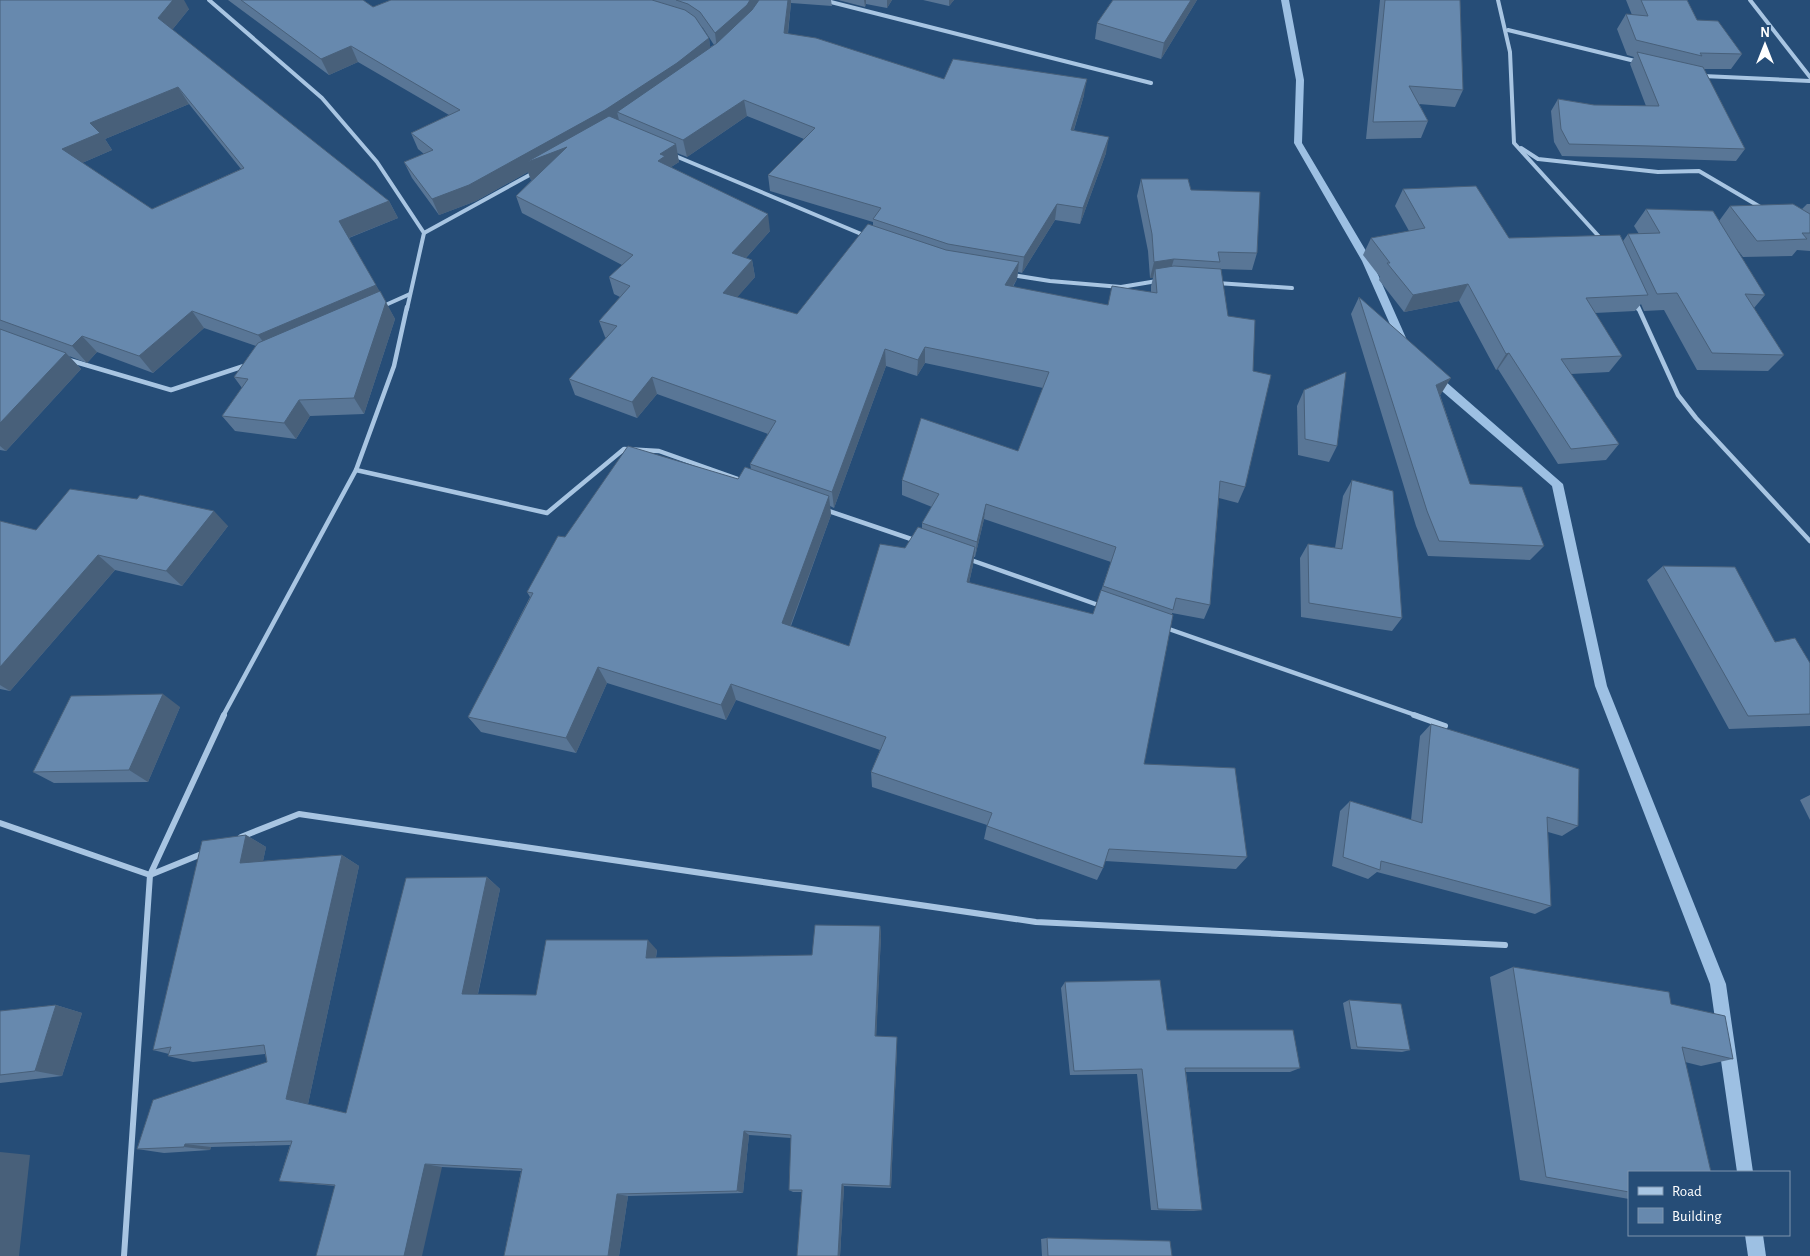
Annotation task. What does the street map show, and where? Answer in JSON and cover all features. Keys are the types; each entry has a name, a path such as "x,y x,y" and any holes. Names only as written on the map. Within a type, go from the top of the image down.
{"street":[{"path":"211,1 218,0"},
{"path":"823,0 1151,83"},
{"path":"1498,0 1511,45 1511,133 1514,144 1606,244"},
{"path":"1750,0 1810,79"},
{"path":"124,1256 150,876 220,722 356,470 394,366 424,233 377,162 322,98 211,1"},
{"path":"1508,30 1646,64"},
{"path":"1702,76 1810,79"},
{"path":"1514,144 1538,159 1658,172 1699,172 1767,211"},
{"path":"667,152 874,239"},
{"path":"424,233 539,169"},
{"path":"1003,273 1050,281 1121,287 1160,280"},
{"path":"1207,282 1292,288"},
{"path":"375,310 410,294"},
{"path":"1632,297 1678,395 1696,418 1810,541"},
{"path":"65,359 93,369 172,390 250,364"},
{"path":"356,470 548,513 624,449 659,451 743,481"},
{"path":"818,507 921,543"},
{"path":"958,556 1108,608"},
{"path":"1155,624 1445,726"},
{"path":"237,839 299,814 1036,922 1504,945"},
{"path":"0,823 150,876 211,850"}],"building":[{"path":"0,0 173,0 158,18 389,201 339,221 376,285 258,335 192,311 139,356 82,336 72,346 0,320","holes":["178,87 244,168 152,209 62,149 100,133 90,123"]},
{"path":"241,0 363,0 373,7 391,0 652,0 685,10 695,17 709,38 677,63 605,110 469,185 432,199 404,162 433,150 411,133 460,110 351,46 321,59"},
{"path":"676,0 750,0 747,5 715,33 700,12 688,4"},
{"path":"759,0 788,0 784,33 816,38 944,79 953,59 1087,79 1071,130 1109,137 1083,208 1057,204 1024,257 948,244 873,219 881,208 768,175 815,128 744,100 683,140 617,112 717,43 752,10"},
{"path":"1113,0 1191,0 1164,43 1097,23"},
{"path":"1385,0 1460,0 1463,90 1409,86 1428,121 1373,122"},
{"path":"1641,0 1687,0 1697,20 1718,21 1742,54 1700,53 1702,56 1636,40 1626,14 1648,16"},
{"path":"1637,52 1703,67 1745,149 1569,144 1561,129 1558,99 1594,105 1659,106"},
{"path":"609,116 676,144 660,154 665,156 658,161 768,214 732,253 752,260 723,293 797,314 868,224 946,250 1019,262 1005,285 1108,305 1112,286 1157,293 1155,269 1174,266 1221,269 1228,316 1255,320 1253,371 1271,375 1245,487 1220,481 1210,605 1176,598 1173,610 1103,586 1116,547 986,504 977,542 922,523 939,494 902,480 921,418 1018,451 1049,372 925,347 918,360 885,349 832,492 750,464 776,421 652,377 632,402 569,379 617,326 599,321 630,286 609,277 633,255 516,196 567,147 525,163"},
{"path":"1141,179 1188,179 1191,190 1260,192 1257,253 1218,252 1220,262 1174,259 1154,262 1152,234"},
{"path":"1476,186 1509,238 1620,235 1648,295 1586,298 1622,356 1561,359 1619,444 1571,449 1509,353 1506,354 1468,284 1413,295 1387,263 1390,263 1371,238 1425,228 1403,189"},
{"path":"1793,204 1810,214 1810,233 1802,233 1807,239 1757,241 1730,206"},
{"path":"1646,209 1713,211 1765,295 1745,294 1784,355 1712,353 1677,293 1657,294 1628,234 1660,233"},
{"path":"380,291 386,302 354,398 299,400 284,423 222,416 248,379 234,377 258,343"},
{"path":"1359,297 1451,378 1436,385 1470,484 1522,487 1544,546 1439,541 1427,511"},
{"path":"0,329 66,353 0,423"},
{"path":"1346,372 1337,446 1305,439 1304,390"},
{"path":"628,446 738,479 745,467 829,496 782,623 849,646 880,544 905,548 918,527 975,547 967,582 1093,614 1101,590 1173,615 1144,764 1235,768 1247,857 1109,849 1103,868 987,826 992,813 871,772 886,737 731,684 721,705 598,667 566,738 468,717 533,593 527,592 558,536 565,537"},
{"path":"1352,480 1393,491 1402,618 1309,603 1308,544 1342,549"},
{"path":"70,489 137,499 140,495 214,511 166,571 98,555 0,667 0,521 36,530"},
{"path":"1663,566 1735,567 1775,642 1795,638 1810,663 1810,714 1748,716"},
{"path":"163,694 129,770 33,772 71,696"},
{"path":"1431,724 1579,769 1578,826 1547,817 1551,906 1381,861 1380,870 1343,857 1350,801 1422,823"},
{"path":"246,835 240,863 342,855 286,1099 346,1113 406,878 487,877 462,994 536,995 546,940 648,940 646,958 812,955 815,925 880,926 875,1036 897,1037 890,1186 842,1184 838,1256 797,1256 802,1190 789,1190 791,1135 744,1131 737,1191 617,1194 608,1256 504,1256 522,1169 425,1164 404,1256 316,1256 335,1185 279,1181 292,1141 185,1144 184,1147 137,1149 153,1100 267,1062 264,1045 168,1056 171,1047 153,1050 202,841"},
{"path":"1513,967 1669,992 1671,1004 1725,1016 1733,1059 1682,1047 1711,1171 1628,1171 1628,1192 1546,1177"},
{"path":"1160,980 1167,1030 1293,1030 1300,1068 1185,1068 1202,1210 1158,1209 1142,1069 1074,1071 1065,982"},
{"path":"1349,1000 1401,1004 1410,1050 1357,1047"},
{"path":"56,1005 35,1071 0,1075 0,1011"},
{"path":"1047,1238 1170,1241 1172,1256 1048,1256"}],"waterway":[{"path":"1285,0 1300,80 1298,143 1367,261 1405,347"},
{"path":"1433,377 1557,484 1601,686 1718,984 1745,1171"},
{"path":"1754,1236 1757,1256"}]}
